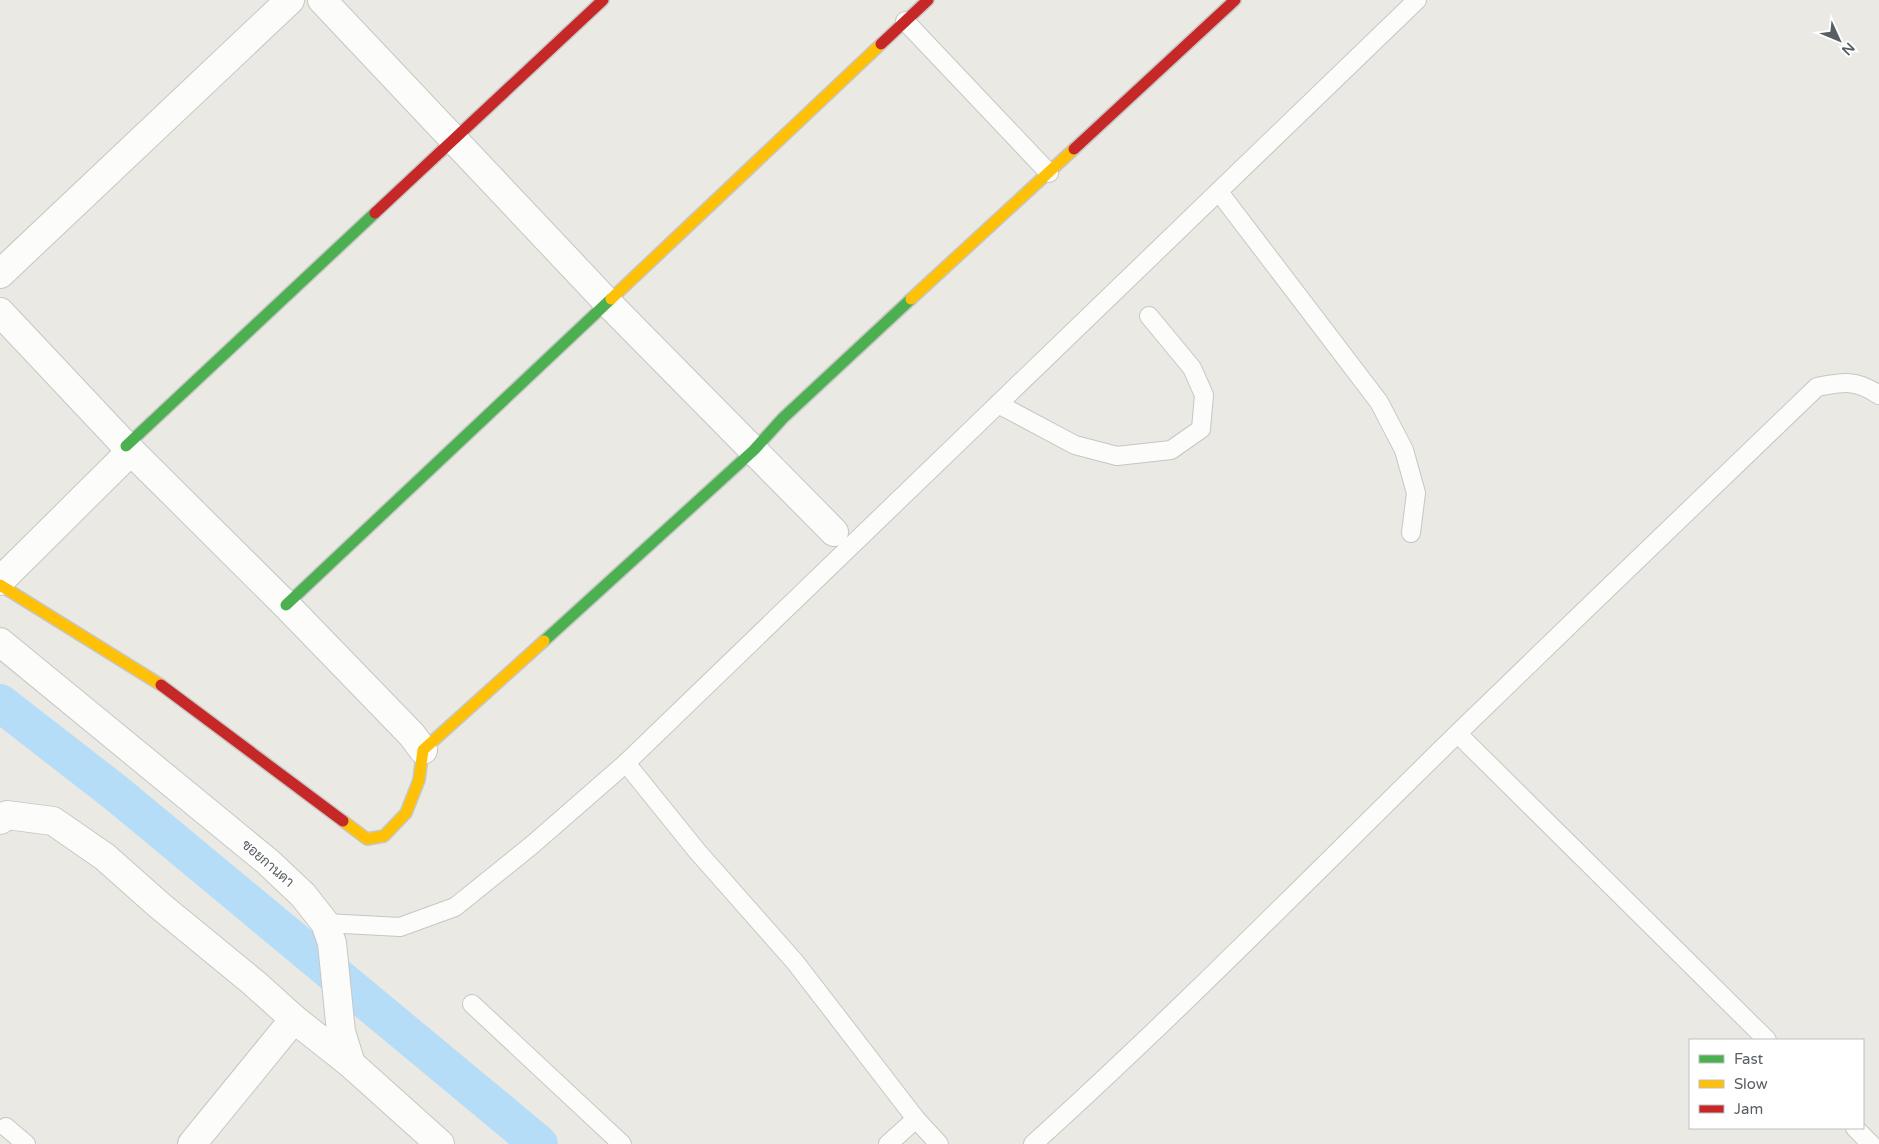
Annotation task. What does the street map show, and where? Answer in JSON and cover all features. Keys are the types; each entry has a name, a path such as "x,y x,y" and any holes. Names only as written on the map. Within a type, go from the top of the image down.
{"street":[{"path":"0,274 290,0"},
{"path":"322,0 607,302 834,532"},
{"path":"603,0 128,449 0,583 155,681 367,839 384,836 406,813 419,780 423,750 754,450 783,418 1235,0"},
{"path":"286,605 928,0"},
{"path":"0,312 128,449 286,605 412,735 423,750"},
{"name":"ซอยกานดา","path":"0,642 268,862 303,895 329,933"},
{"path":"0,820 6,815 53,821 105,857 294,1019 351,1064 440,1144"},
{"path":"329,933 341,1032 351,1064"},
{"path":"192,1144 294,1019"}],"lane":[{"path":"329,933 400,927 455,907 532,845 626,763 1417,0"},
{"path":"905,21 1049,173"},
{"path":"1219,192 1379,402 1404,450 1416,493 1411,533"},
{"path":"998,404 1075,445 1117,456 1171,450 1201,428 1204,395 1192,368 1149,316"},
{"path":"1032,1144 1104,1079 1817,387 1847,382 1877,390"},
{"path":"1458,734 1765,1039"},
{"path":"626,763 697,851 795,962 916,1119 939,1144"},
{"path":"472,1004 622,1144"},
{"path":"888,1144 916,1119"},
{"path":"6,1127 26,1144"},
{"path":"1856,1129 1871,1144"}],"waterway":[{"path":"0,703 116,793 539,1144"}],"traffic: fast":[{"path":"126,446 375,213"},
{"path":"286,605 611,299"},
{"path":"544,641 754,450 783,418 911,299"}],"traffic: slow":[{"path":"611,299 881,44"},
{"path":"911,299 1074,149"},
{"path":"0,585 161,685"},
{"path":"343,821 367,839 384,836 406,813 419,780 423,750 544,641"}],"traffic: jam":[{"path":"375,213 603,0"},
{"path":"881,44 928,0"},
{"path":"1074,149 1235,0"},
{"path":"161,685 343,821"}]}
